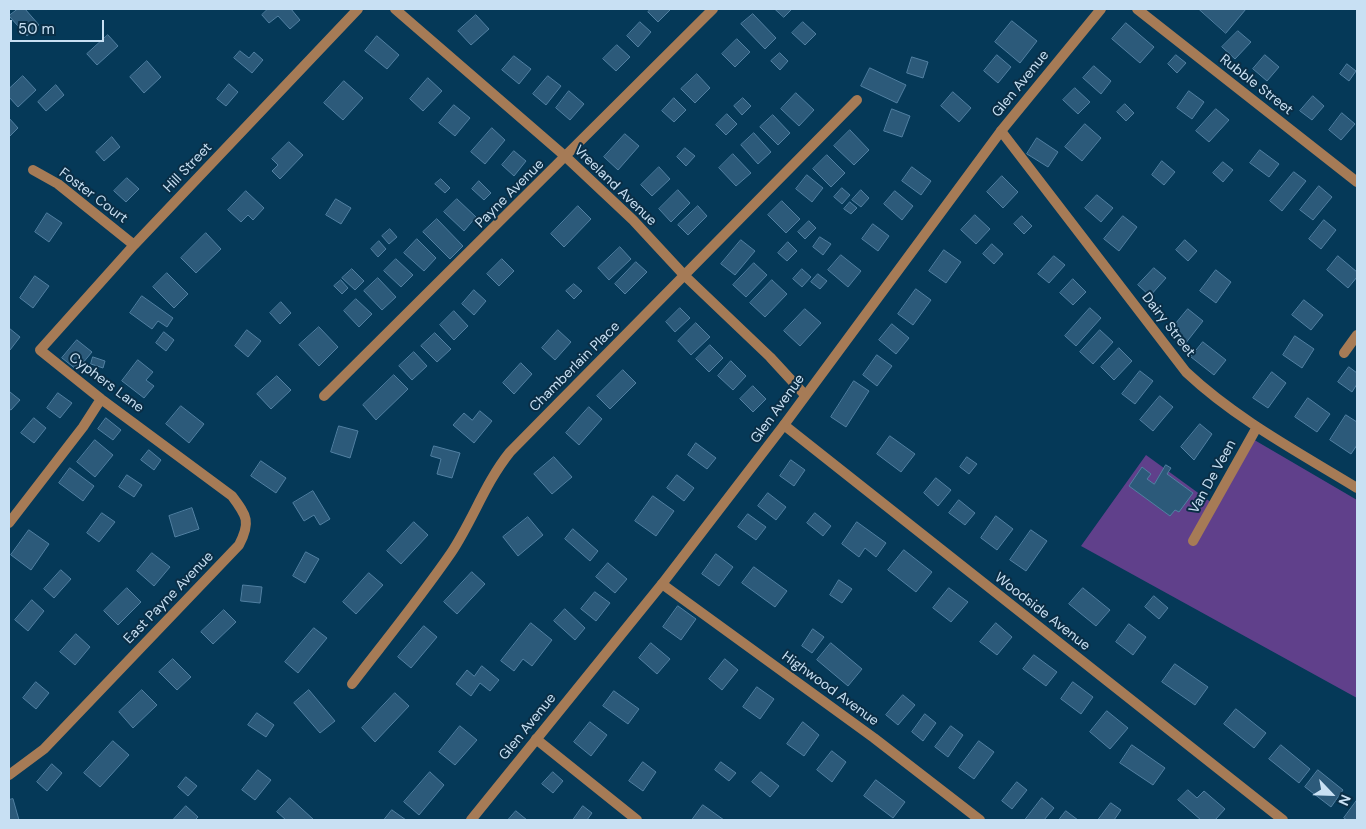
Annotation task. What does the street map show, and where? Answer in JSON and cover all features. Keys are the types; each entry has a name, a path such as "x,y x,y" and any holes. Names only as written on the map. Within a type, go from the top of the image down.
{"street":[{"name":"Hill Street","path":"40,350 134,245 358,9"},
{"name":"Vreeland Avenue","path":"395,9 566,157 633,220 684,275 770,357 805,395"},
{"name":"Payne Avenue","path":"324,396 713,9"},
{"name":"Glen Avenue","path":"471,820 662,584 784,425 1001,131 1101,9"},
{"name":"Rubble Street","path":"1137,9 1357,182"},
{"name":"Chamberlain Place","path":"352,684 450,554 498,467 857,100"},
{"name":"Dairy Street","path":"1001,131 1186,372 1212,397 1357,488"},
{"name":"Foster Court","path":"33,170 58,184 134,245"},
{"path":"1344,353 1357,335"},
{"name":"Cyphers Lane","path":"40,350 102,399 155,437"},
{"path":"9,522 83,427 102,399"},
{"name":"Woodside Avenue","path":"784,425 1283,820"},
{"name":"Van De Veen","path":"1193,541 1257,427"},
{"name":"East Payne Avenue","path":"9,774 44,749 239,545 247,530 245,514 232,496 155,437"},
{"name":"Highwood Avenue","path":"662,584 874,738 980,820"},
{"path":"536,739 633,817"}],"shaded area":[{"path":"1251,438 1357,500 1357,698 1081,546 1146,455 1212,503"}],"building":[{"path":"18,9 25,9 39,25 27,36 9,16"},
{"path":"268,9 291,9 300,20 290,29 278,16 269,23 262,15"},
{"path":"651,9 671,9 658,22 648,12"},
{"path":"775,9 792,9 784,17"},
{"path":"1199,9 1246,9 1226,33"},
{"path":"753,14 776,38 765,49 741,24"},
{"path":"476,15 489,29 471,45 458,31"},
{"path":"1012,21 1037,41 1020,63 995,42"},
{"path":"640,22 651,32 638,47 627,36"},
{"path":"803,22 816,34 805,45 792,33"},
{"path":"1126,23 1154,47 1140,63 1112,39"},
{"path":"1238,31 1251,42 1235,59 1222,47"},
{"path":"108,35 118,46 97,65 87,54"},
{"path":"377,36 399,55 387,69 365,51"},
{"path":"737,39 750,52 735,67 722,54"},
{"path":"617,45 630,57 616,71 603,59"},
{"path":"240,51 249,58 254,52 263,60 252,73 234,58"},
{"path":"780,53 788,61 780,70 771,61"},
{"path":"997,55 1011,67 998,83 984,71"},
{"path":"1176,55 1186,63 1177,73 1168,64"},
{"path":"1265,55 1279,67 1267,81 1253,69"},
{"path":"514,56 531,69 519,84 502,70"},
{"path":"912,57 928,62 923,78 907,73"},
{"path":"147,61 161,77 144,93 130,77"},
{"path":"1347,64 1356,71 1349,81 1340,74"},
{"path":"1094,66 1111,81 1101,94 1083,78"},
{"path":"870,68 906,85 897,103 861,86"},
{"path":"697,74 710,88 695,103 681,89"},
{"path":"23,76 36,90 18,107 9,97 9,89"},
{"path":"548,76 561,86 546,105 533,94"},
{"path":"428,78 442,91 423,111 410,99"},
{"path":"344,81 363,98 343,120 324,103"},
{"path":"229,84 238,92 226,106 217,99"},
{"path":"56,85 64,95 46,111 38,102"},
{"path":"1075,88 1090,102 1078,114 1063,100"},
{"path":"569,91 584,104 570,120 556,108"},
{"path":"1189,91 1204,102 1192,119 1177,108"},
{"path":"953,92 971,108 959,122 941,106"},
{"path":"796,93 814,110 799,126 781,109"},
{"path":"1313,96 1324,106 1312,120 1300,111"},
{"path":"674,98 686,110 674,122 662,111"},
{"path":"743,98 751,106 742,115 734,106"},
{"path":"1125,104 1134,113 1126,121 1117,112"},
{"path":"454,105 470,118 455,136 439,123"},
{"path":"892,109 910,116 902,137 884,131"},
{"path":"1216,109 1229,120 1209,142 1196,131"},
{"path":"1342,113 1355,124 1341,140 1329,130"},
{"path":"727,114 737,124 726,135 716,125"},
{"path":"773,115 790,133 778,145 760,127"},
{"path":"9,118 18,128 9,137"},
{"path":"1085,124 1101,138 1082,161 1065,147"},
{"path":"492,128 505,140 485,164 471,152"},
{"path":"850,130 869,150 854,165 834,146"},
{"path":"754,133 771,152 758,164 741,145"},
{"path":"625,134 639,146 618,170 604,157"},
{"path":"112,137 120,147 104,161 96,152"},
{"path":"1037,138 1058,152 1048,167 1027,154"},
{"path":"289,142 303,155 280,179 272,171 278,165 272,159"},
{"path":"685,148 695,156 686,166 677,157"},
{"path":"1260,150 1279,164 1269,177 1250,163"},
{"path":"514,151 526,161 514,176 502,165"},
{"path":"733,154 751,173 736,186 719,168"},
{"path":"827,155 845,173 831,187 813,169"},
{"path":"1162,161 1175,172 1164,185 1152,175"},
{"path":"1223,162 1233,170 1223,182 1213,173"},
{"path":"659,167 670,179 652,196 641,185"},
{"path":"912,167 931,181 921,195 902,181"},
{"path":"1294,172 1306,181 1282,211 1270,201"},
{"path":"807,175 823,188 812,202 796,189"},
{"path":"1002,176 1018,192 1003,208 987,192"},
{"path":"127,178 139,189 126,202 114,191"},
{"path":"441,179 450,188 445,193 435,184"},
{"path":"479,181 491,193 484,200 472,189"},
{"path":"1319,186 1332,197 1313,220 1300,210"},
{"path":"842,188 850,195 842,204 834,197"},
{"path":"678,190 690,203 671,222 659,209"},
{"path":"861,190 869,198 861,207 852,200"},
{"path":"246,191 264,208 253,220 248,215 241,222 228,210"},
{"path":"895,191 913,206 902,220 884,204"},
{"path":"1097,195 1113,208 1101,222 1085,208"},
{"path":"336,199 351,208 341,224 326,215"},
{"path":"457,199 476,217 464,231 444,212"},
{"path":"782,201 800,219 786,233 768,215"},
{"path":"850,202 857,208 851,214 844,209"},
{"path":"578,206 591,219 564,247 551,234"},
{"path":"698,206 707,216 688,235 678,225"},
{"path":"47,213 62,223 49,242 35,232"},
{"path":"975,215 990,229 976,244 961,230"},
{"path":"1022,216 1032,226 1024,234 1014,224"},
{"path":"1123,216 1137,227 1119,251 1104,239"},
{"path":"437,219 463,246 450,259 423,232"},
{"path":"1324,220 1336,230 1321,249 1309,239"},
{"path":"809,221 816,228 805,239 798,232"},
{"path":"873,224 889,236 878,251 862,239"},
{"path":"390,229 397,237 389,244 382,236"},
{"path":"206,233 221,249 196,273 181,258"},
{"path":"820,237 831,244 823,255 813,247"},
{"path":"417,239 436,258 424,271 404,253"},
{"path":"741,240 755,251 735,275 721,264"},
{"path":"1185,240 1197,251 1188,261 1176,250"},
{"path":"379,241 386,249 378,257 371,249"},
{"path":"788,242 797,251 787,261 778,253"},
{"path":"992,244 1003,254 994,264 983,254"},
{"path":"620,247 631,259 609,280 598,268"},
{"path":"944,250 961,262 946,283 929,271"},
{"path":"841,255 861,271 848,287 828,270"},
{"path":"1054,256 1065,265 1049,283 1038,274"},
{"path":"1338,256 1357,272 1357,277 1348,288 1327,270"},
{"path":"396,259 413,275 401,287 384,271"},
{"path":"502,259 514,271 499,286 487,274"},
{"path":"636,262 647,272 625,294 615,284"},
{"path":"754,263 767,275 746,297 733,285"},
{"path":"1154,268 1166,278 1150,296 1138,285"},
{"path":"352,269 364,281 355,290 342,278"},
{"path":"802,269 811,277 802,287 793,279"},
{"path":"1216,270 1231,282 1216,303 1200,291"},
{"path":"167,273 188,294 174,308 153,287"},
{"path":"818,274 827,281 820,289 811,282"},
{"path":"35,276 49,286 33,308 20,298"},
{"path":"378,278 396,297 382,310 364,291"},
{"path":"1073,279 1086,292 1073,305 1060,293"},
{"path":"341,280 348,288 342,294 334,286"},
{"path":"772,280 787,294 765,317 750,303"},
{"path":"574,284 582,291 574,299 566,291"},
{"path":"916,289 931,300 913,325 898,314"},
{"path":"474,290 486,301 474,315 462,304"},
{"path":"142,296 173,318 167,327 158,321 152,329 130,313"},
{"path":"356,299 372,314 359,327 344,311"},
{"path":"1304,300 1323,315 1311,330 1292,315"},
{"path":"281,302 291,313 280,324 270,313"},
{"path":"680,308 690,318 675,332 666,322"},
{"path":"1090,308 1101,318 1076,346 1065,336"},
{"path":"805,309 821,323 800,346 784,331"},
{"path":"1188,309 1203,321 1185,344 1169,332"},
{"path":"454,311 468,326 454,340 440,325"},
{"path":"696,323 710,337 691,355 678,341"},
{"path":"892,324 909,338 896,354 879,340"},
{"path":"319,327 338,347 319,366 299,345"},
{"path":"9,328 20,337 10,350 9,349"},
{"path":"247,330 261,341 248,357 235,346"},
{"path":"558,330 571,342 555,360 542,348"},
{"path":"1100,330 1113,342 1093,364 1080,352"},
{"path":"164,332 174,340 166,351 156,343"},
{"path":"435,333 451,349 437,362 421,346"},
{"path":"1295,336 1314,349 1302,368 1283,355"},
{"path":"77,340 92,352 77,370 62,358"},
{"path":"1203,342 1226,360 1214,375 1191,357"},
{"path":"710,345 723,358 709,372 696,359"},
{"path":"1119,348 1132,361 1114,380 1101,367"},
{"path":"414,352 427,366 412,380 399,366"},
{"path":"877,355 892,366 877,386 863,375"},
{"path":"93,357 105,361 103,368 91,364"},
{"path":"138,360 153,372 146,380 154,386 144,398 122,381"},
{"path":"731,361 746,376 733,390 718,376"},
{"path":"521,363 532,374 514,394 503,383"},
{"path":"1349,367 1357,373 1357,384 1352,392 1338,382"},
{"path":"623,370 636,383 610,409 597,396"},
{"path":"1140,371 1153,381 1135,404 1122,394"},
{"path":"1272,372 1286,383 1268,408 1253,398"},
{"path":"394,375 408,389 376,420 363,405"},
{"path":"277,376 291,390 271,409 257,394"},
{"path":"854,381 869,391 846,427 831,417"},
{"path":"753,386 766,399 753,412 740,399"},
{"path":"10,392 20,400 11,410 9,409"},
{"path":"58,393 72,403 60,418 47,408"},
{"path":"1160,396 1173,407 1153,431 1140,420"},
{"path":"1308,398 1330,414 1317,432 1295,417"},
{"path":"181,406 204,424 189,443 166,424"},
{"path":"589,407 602,419 579,445 566,433"},
{"path":"480,411 492,421 474,443 453,425 464,413 472,420"},
{"path":"1346,415 1357,422 1357,445 1351,454 1330,440"},
{"path":"34,418 46,428 34,443 21,433"},
{"path":"106,418 121,430 113,440 98,429"},
{"path":"1200,424 1212,434 1194,460 1181,447"},
{"path":"339,426 358,431 350,458 331,452"},
{"path":"890,436 915,454 901,472 877,454"},
{"path":"95,440 113,455 95,477 77,462"},
{"path":"696,443 716,458 707,469 688,455"},
{"path":"434,446 460,453 452,478 437,474 441,459 431,456"},
{"path":"149,450 161,460 154,470 141,460"},
{"path":"554,457 572,477 552,494 534,474"},
{"path":"967,457 977,464 969,474 960,467"},
{"path":"791,460 805,470 794,486 780,476"},
{"path":"261,461 286,478 276,493 251,476"},
{"path":"1166,465 1171,468 1167,474 1193,493 1179,512 1175,510 1170,516 1129,486 1142,467 1151,474 1147,479 1154,484"},
{"path":"70,468 94,486 83,501 59,483"},
{"path":"127,475 142,485 134,497 119,487"},
{"path":"677,475 694,488 684,501 667,488"},
{"path":"936,478 951,490 938,506 924,493"},
{"path":"313,491 330,519 320,525 314,515 304,521 293,503"},
{"path":"768,493 786,507 776,520 758,506"},
{"path":"653,496 674,511 656,536 635,521"},
{"path":"959,500 975,513 965,525 949,513"},
{"path":"192,508 199,529 175,537 169,516"},
{"path":"102,513 115,522 99,542 87,533"},
{"path":"815,513 831,526 823,536 807,523"},
{"path":"748,514 766,527 756,540 738,527"},
{"path":"996,516 1013,529 997,550 981,538"},
{"path":"528,517 543,535 518,556 503,537"},
{"path":"414,522 428,535 401,564 387,551"},
{"path":"857,522 886,543 876,557 865,548 859,557 842,544"},
{"path":"573,529 598,551 590,561 565,539"},
{"path":"29,530 49,544 31,570 11,555"},
{"path":"1031,530 1047,541 1026,571 1010,560"},
{"path":"904,550 932,572 916,592 888,570"},
{"path":"306,552 319,559 305,583 293,576"},
{"path":"152,553 170,567 154,586 137,571"},
{"path":"716,554 733,567 719,586 702,574"},
{"path":"608,563 627,579 615,593 596,577"},
{"path":"754,567 787,591 775,607 742,583"},
{"path":"61,570 71,579 54,598 44,589"},
{"path":"472,572 485,584 457,614 444,602"},
{"path":"369,573 383,585 356,614 343,602"},
{"path":"839,580 852,589 842,603 830,595"},
{"path":"243,585 262,587 260,603 241,601"},
{"path":"127,588 141,602 118,625 104,611"},
{"path":"949,588 968,602 951,622 933,608"},
{"path":"1083,588 1110,610 1096,626 1069,604"},
{"path":"595,592 610,603 596,621 581,609"},
{"path":"1154,596 1168,608 1159,619 1145,607"},
{"path":"32,600 44,611 28,631 15,620"},
{"path":"678,606 696,619 681,640 663,627"},
{"path":"565,609 585,628 575,640 554,621"},
{"path":"224,610 236,622 213,644 201,632"},
{"path":"531,623 552,640 532,666 523,659 514,671 501,661"},
{"path":"996,623 1012,637 997,655 980,642"},
{"path":"1129,624 1146,637 1133,655 1116,642"},
{"path":"424,626 437,637 411,668 398,657"},
{"path":"314,628 327,638 298,673 285,662"},
{"path":"813,629 824,637 812,653 802,646"},
{"path":"76,634 90,647 75,665 60,652"},
{"path":"651,643 670,659 657,674 639,658"},
{"path":"831,643 862,669 848,686 817,660"},
{"path":"1034,655 1057,672 1046,686 1023,669"},
{"path":"173,659 191,677 177,690 159,672"},
{"path":"725,659 738,670 722,690 709,679"},
{"path":"1175,664 1208,687 1195,705 1162,682"},
{"path":"482,666 499,680 490,691 480,683 471,696 456,684 467,670 474,676"},
{"path":"36,682 49,693 36,709 23,698"},
{"path":"1073,682 1093,697 1081,714 1061,699"},
{"path":"757,687 774,699 760,719 743,707"},
{"path":"142,690 157,705 133,728 119,712"},
{"path":"309,690 335,721 320,733 294,703"},
{"path":"614,691 639,709 628,724 603,706"},
{"path":"395,693 409,706 375,742 362,728"},
{"path":"903,695 915,705 898,725 886,715"},
{"path":"1236,709 1266,733 1254,748 1224,724"},
{"path":"1107,711 1128,728 1110,749 1090,732"},
{"path":"257,713 274,725 266,737 248,725"},
{"path":"925,714 936,723 923,741 912,732"},
{"path":"590,722 607,735 591,756 574,742"},
{"path":"803,722 819,735 804,756 787,744"},
{"path":"460,726 477,740 455,765 439,752"},
{"path":"951,726 963,735 948,757 935,747"},
{"path":"113,741 129,755 100,787 84,773"},
{"path":"979,741 994,752 974,779 959,768"},
{"path":"1132,745 1165,768 1153,785 1120,763"},
{"path":"1281,745 1310,769 1299,783 1269,759"},
{"path":"832,751 846,762 832,782 817,770"},
{"path":"643,762 656,772 643,791 629,781"},
{"path":"721,762 736,773 729,781 715,770"},
{"path":"52,764 62,773 47,791 37,782"},
{"path":"258,770 271,780 255,800 242,790"},
{"path":"1318,770 1343,790 1331,807 1305,787"},
{"path":"430,772 444,785 419,815 404,802"},
{"path":"553,772 563,781 553,793 542,784"},
{"path":"761,772 779,786 770,797 752,782"},
{"path":"186,777 197,786 188,796 178,787"},
{"path":"876,780 905,802 893,818 864,796"},
{"path":"1017,782 1027,790 1012,809 1002,801"},
{"path":"1188,790 1197,798 1204,791 1225,809 1215,820 1201,820 1178,800"},
{"path":"290,798 313,819 286,820 277,812"},
{"path":"1042,798 1054,808 1044,820 1025,820"},
{"path":"13,799 19,820 9,820 9,800"},
{"path":"1357,800 1357,820 1347,820 1344,818"},
{"path":"1111,803 1121,810 1114,820 1098,820"},
{"path":"703,805 724,820 692,820"},
{"path":"186,806 198,817 195,820 173,820"},
{"path":"583,806 592,813 587,820 573,820"},
{"path":"392,810 406,820 384,820"},
{"path":"516,811 527,820 508,820"},
{"path":"1066,811 1078,820 1059,820"}]}
